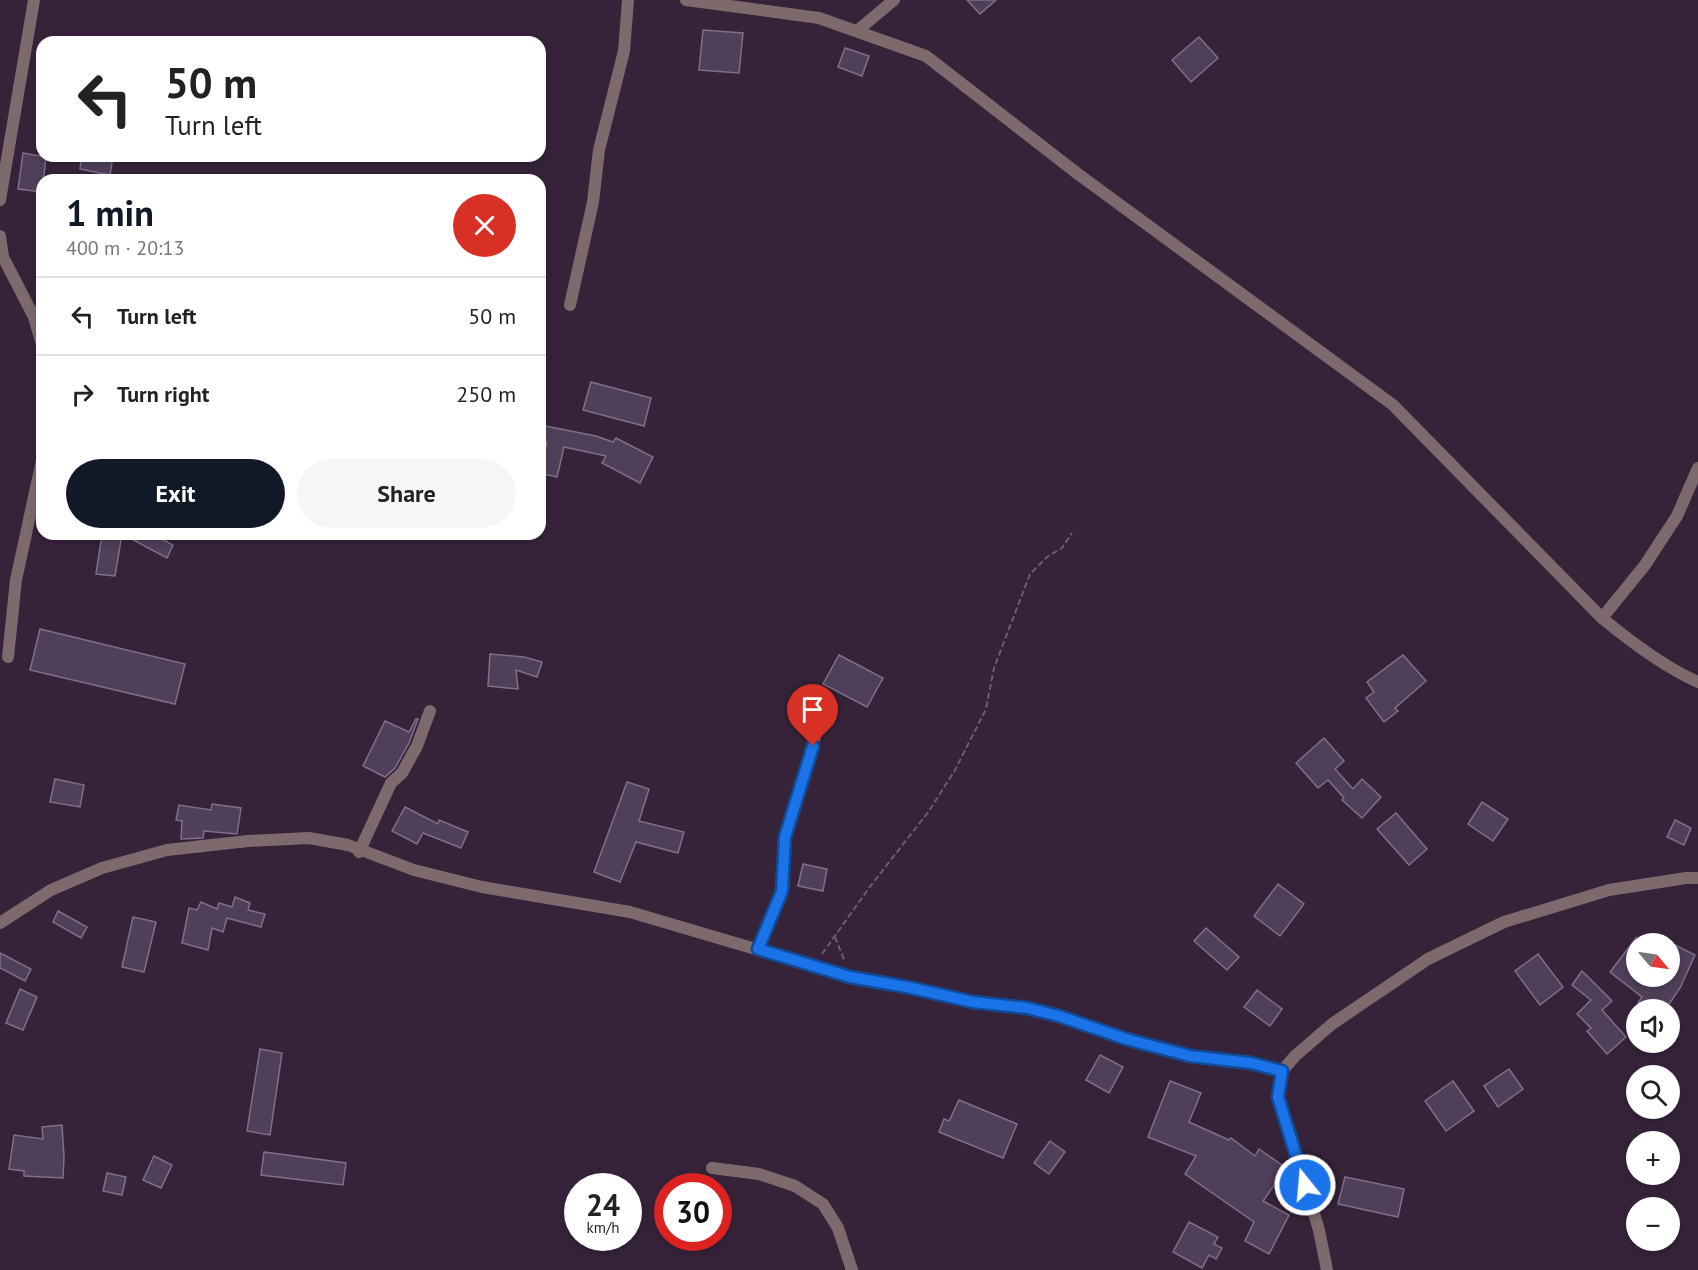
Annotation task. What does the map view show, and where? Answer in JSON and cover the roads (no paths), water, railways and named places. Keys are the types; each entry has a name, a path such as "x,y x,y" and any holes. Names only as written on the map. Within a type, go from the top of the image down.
{"street":[{"path":"0,200 34,0"},
{"path":"570,305 593,202 598,150 624,51 628,0"},
{"path":"686,0 819,18 926,56 1078,174 1393,405 1602,618 1617,631 1682,675 1698,682"},
{"path":"857,31 894,0"},
{"path":"0,236 3,257 36,324"},
{"path":"1602,618 1645,565 1677,516 1698,468"},
{"path":"8,657 16,580 36,488"},
{"path":"758,949 782,891 785,837 826,700"},
{"path":"359,851 391,783 402,773 417,746 430,711"},
{"path":"0,923 51,890 102,868 167,850 248,841 309,838 348,845 414,870 482,887 630,912 850,977 973,1002 1027,1008 1190,1056 1251,1063 1282,1071"},
{"path":"1327,1270 1319,1230 1278,1097 1282,1071 1295,1056 1332,1024 1428,959 1504,922 1610,890 1698,878"},
{"path":"712,1168 759,1174 795,1186 824,1204 838,1228 852,1270"}]}
